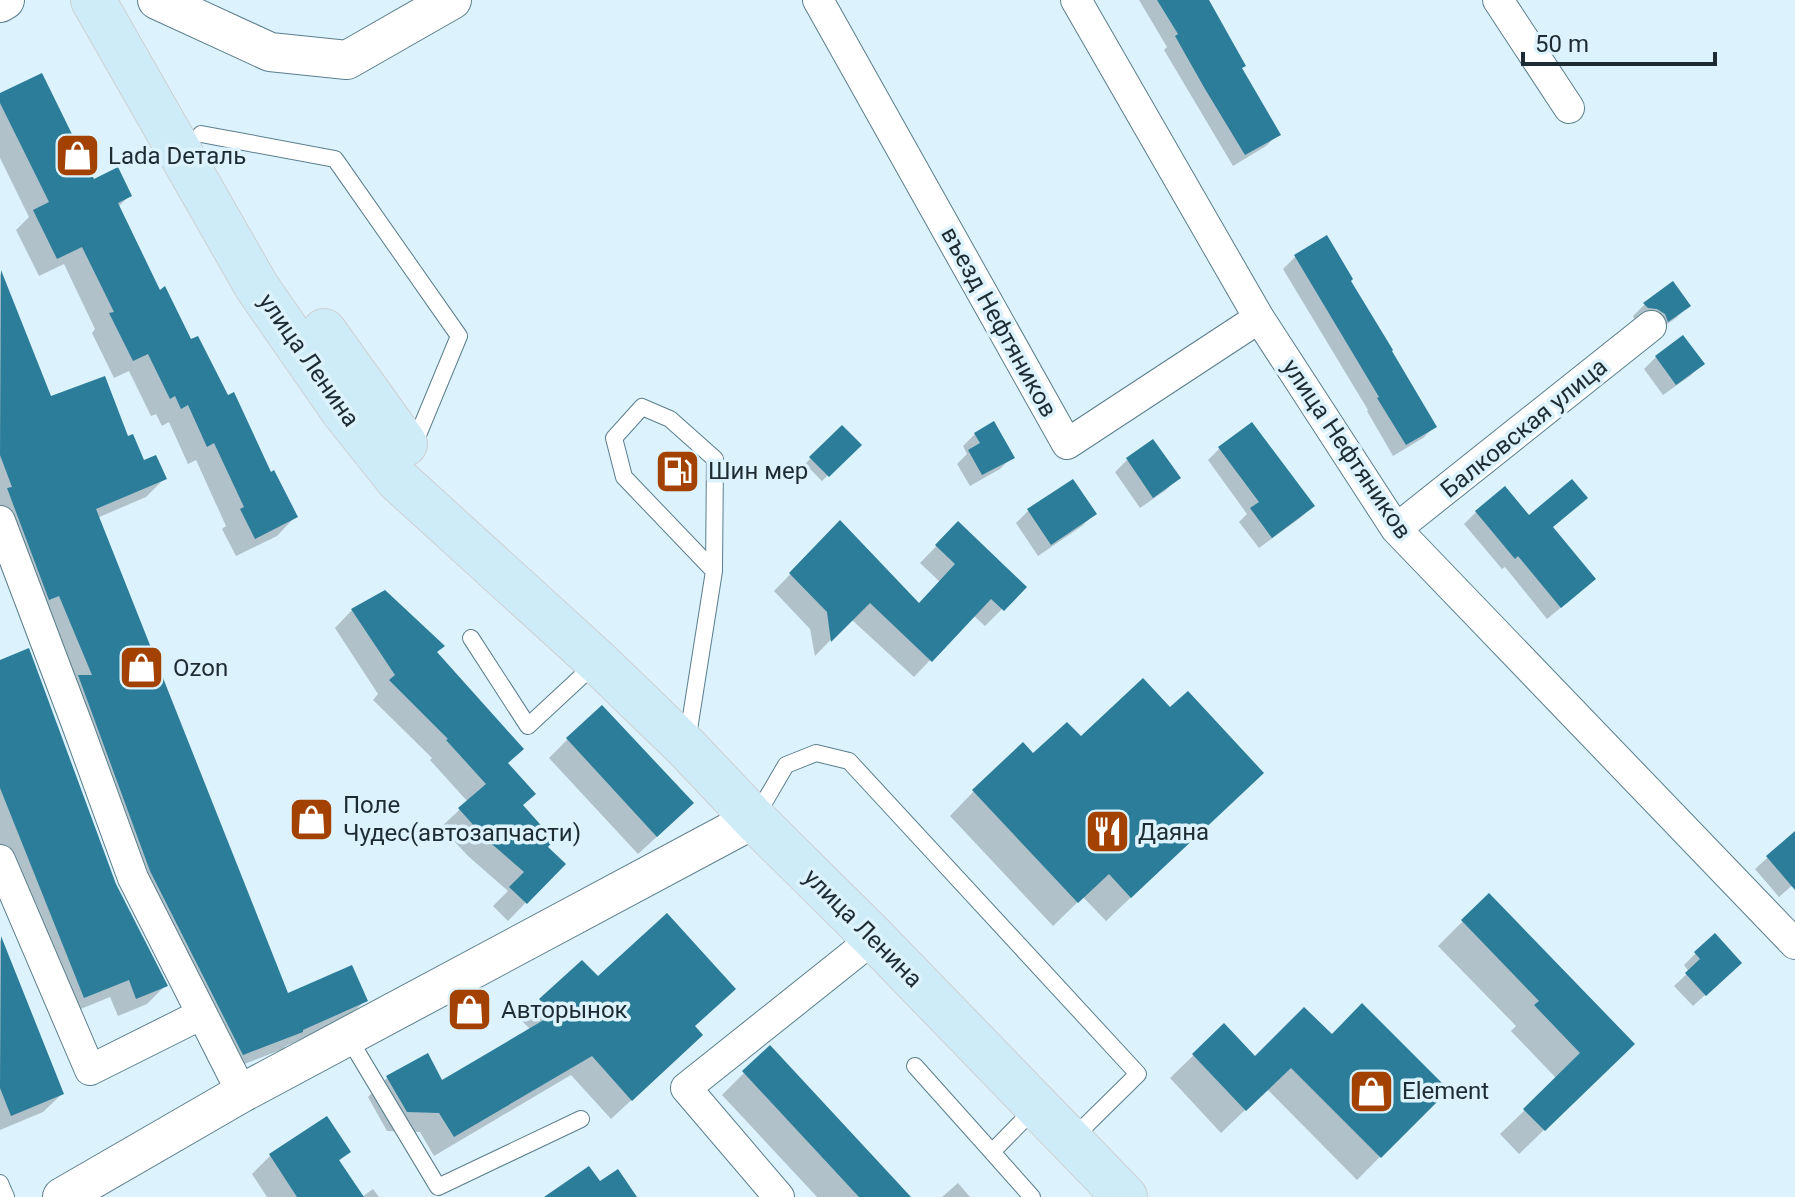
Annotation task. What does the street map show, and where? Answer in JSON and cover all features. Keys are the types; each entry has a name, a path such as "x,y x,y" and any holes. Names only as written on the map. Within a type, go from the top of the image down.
{"main road":[{"name":"улица Ленина","path":"127,6 289,283 411,452 598,662"},
{"name":"улица Ленина","path":"127,6 257,287 343,411 398,480 598,662 686,747 1125,1197"}],"street":[{"path":"0,3 5,0"},
{"path":"127,6 270,52 347,60 452,0"},
{"name":"въезд Нефтяников","path":"818,0 1067,444 1259,318"},
{"name":"улица Нефтяников","path":"1076,0 1259,318 1396,529 1795,944"},
{"path":"1498,0 1569,108"},
{"name":"Балковская улица","path":"1396,529 1651,326"},
{"path":"0,521 133,878 242,1093"},
{"path":"62,1197 242,1093 754,819"},
{"path":"0,860 90,1070 202,1014"},
{"path":"779,1197 686,1088 874,938"}],"lane":[{"path":"201,134 335,159 459,336 411,452"},
{"path":"686,747 714,571 715,459 670,419 642,407 614,438 624,477 714,571"},
{"path":"471,638 528,726 598,662"},
{"path":"754,819 786,765 816,753 849,761 1138,1074 1070,1140"},
{"path":"348,1037 438,1187 581,1119"},
{"path":"915,1066 1032,1197"},
{"path":"992,1152 1037,1106"},
{"path":"0,1183 6,1197"}],"building":[{"path":"1157,0 1209,0 1246,66 1242,68 1281,135 1245,155"},
{"path":"42,73 94,179 118,167 132,196 118,203 160,290 165,286 191,339 198,336 228,395 234,392 271,472 274,470 298,517 255,539 240,509 244,507 214,443 207,447 188,405 181,409 175,396 170,399 148,354 133,361 109,313 114,312 82,247 57,259 33,210 49,202 0,103 0,93"},
{"path":"1327,235 1437,427 1406,445 1294,255"},
{"path":"1,270 51,396 105,376 128,436 133,434 144,460 156,455 167,479 96,509 288,993 352,965 368,1001 303,1032 243,1055 150,871 78,675 92,675 59,596 49,600 7,488 12,487 0,455"},
{"path":"1673,281 1691,306 1668,322 1665,314 1643,303"},
{"path":"1683,335 1705,364 1676,385 1655,356"},
{"path":"994,421 1015,458 982,475 968,450 980,443 974,433"},
{"path":"1252,422 1315,506 1272,538 1250,508 1259,502 1218,447"},
{"path":"842,425 862,445 829,477 809,457"},
{"path":"1153,439 1181,478 1153,498 1126,458"},
{"path":"1073,479 1097,514 1051,545 1027,509"},
{"path":"1572,479 1588,498 1553,527 1596,579 1561,608 1475,511 1505,486 1529,515"},
{"path":"840,520 919,603 955,564 935,545 958,521 1027,587 1004,611 991,599 932,662 870,603 831,642 827,612 789,573"},
{"path":"385,590 445,646 437,652 524,749 508,763 536,794 523,805 554,840 548,847 566,864 527,904 509,887 524,872 486,839 458,808 486,784 448,739 389,680 395,675 351,609"},
{"path":"29,648 116,884 168,986 136,999 129,980 84,998 0,788 0,660"},
{"name":"Даяна","path":"1143,678 1170,707 1188,691 1264,773 1131,898 1109,874 1078,903 972,790 1023,742 1033,753 1067,722 1081,736"},
{"path":"602,705 694,803 657,837 566,738"},
{"path":"1795,831 1795,890 1766,856"},
{"path":"1489,893 1635,1044 1545,1131 1523,1109 1580,1053 1534,1005 1539,1001 1461,920"},
{"path":"667,913 736,989 695,1026 703,1035 632,1101 592,1056 454,1137 439,1113 407,1112 386,1076 428,1053 442,1080 554,1014 539,999 582,960 598,976"},
{"path":"1715,933 1742,963 1706,996 1685,973 1700,959 1694,952"},
{"path":"1,936 64,1094 11,1116 0,1088"},
{"path":"1362,1003 1449,1090 1381,1158 1291,1068 1246,1111 1192,1054 1224,1023 1255,1056 1304,1007 1332,1034"},
{"path":"770,1045 911,1197 859,1197 742,1071"},
{"path":"327,1116 351,1152 339,1160 364,1197 297,1197 269,1154"},
{"path":"589,1166 600,1181 618,1169 637,1197 544,1197"}],"place":[{"name":"Lada Dеталь","path":"77,156"},
{"name":"Шин мер","path":"677,471"},
{"name":"Ozon","path":"142,668"},
{"name":"Поле Чудес(автозапчасти)","path":"312,819"},
{"name":"Даяна","path":"1107,832"},
{"name":"Авторынок","path":"470,1010"},
{"name":"Element","path":"1371,1091"}]}
